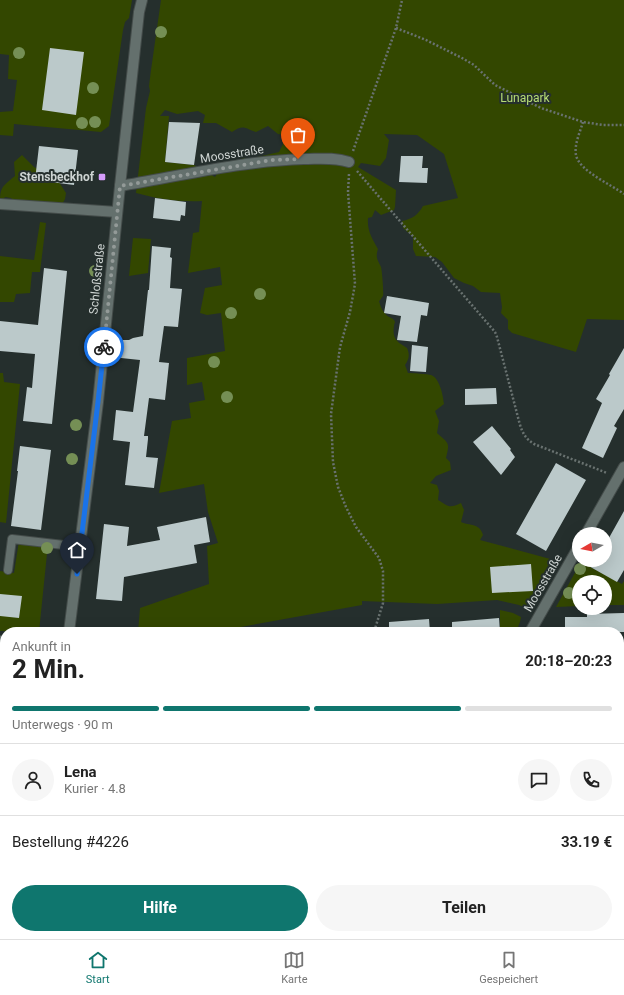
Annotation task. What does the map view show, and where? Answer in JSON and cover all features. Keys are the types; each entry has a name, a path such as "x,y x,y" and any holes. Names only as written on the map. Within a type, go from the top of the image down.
{"street":[{"name":"Schloßstraße","path":"70,627 81,547 98,402 117,212 139,12 142,0"},
{"name":"Moosstraße","path":"120,186 272,160 323,158 341,159 349,162"},
{"path":"0,204 117,212"},
{"path":"590,527 624,467"},
{"name":"Moosstraße","path":"533,627 572,558"}],"lane":[{"path":"8,570 12,539 81,547"}],"path":[{"path":"376,627 383,603 383,570 379,558 356,528 338,487 333,462 331,414 340,347 350,312 354,284 348,192 349,162 396,28 402,0"},
{"path":"396,28 426,40 462,58 474,65 494,85 541,108 583,122 603,125 624,125"},
{"path":"583,122 576,145 576,156 579,162 591,173 624,194"},
{"path":"349,162 495,332 520,425 523,434 528,440 534,444 619,477"}],"green space":[{"path":"0,0 132,0 129,18 125,22 123,30 109,126 101,132 14,124 13,136 0,135 0,112 13,111 17,80 8,79 9,55 0,54"},
{"name":"Lunapark","path":"161,0 624,0 624,320 587,319 576,352 512,333 508,329 508,320 501,313 502,307 500,293 481,292 473,286 454,278 442,262 435,257 416,256 413,249 413,237 403,228 402,221 414,216 423,206 458,198 444,154 417,135 384,134 389,140 386,158 380,166 361,163 358,167 396,190 394,210 381,215 375,210 372,217 368,218 368,227 378,249 377,257 381,267 383,296 379,301 384,312 395,321 394,334 396,340 407,348 409,357 405,365 408,373 431,375 439,383 442,392 444,404 435,411 439,421 437,433 448,444 446,458 450,462 451,470 436,476 430,483 437,485 439,491 438,500 444,504 454,506 461,503 464,510 461,522 480,528 483,535 480,540 554,560 530,610 519,605 497,600 437,604 362,601 362,605 241,627 138,627 140,608 209,584 207,546 218,543 208,512 204,484 159,493 172,421 191,418 189,403 205,400 202,382 187,385 187,358 225,351 221,313 207,315 200,313 205,288 222,285 220,267 188,273 193,233 199,232 202,201 169,200 136,193 146,108 150,91 149,86","holes":["165,110 177,114 198,111 205,115 203,123 216,123 232,132 242,127 256,132 268,126 278,134 284,135 283,144 279,152 249,159 242,157 236,162 223,165 215,177 194,165 165,162 169,116 160,116"]},
{"path":"22,155 34,167 55,176 66,193 65,199 59,210 49,213 17,205 11,198 5,197 0,207 0,196 2,189 6,183 15,176 14,162"},
{"path":"40,222 46,223 40,272 32,272 30,293 16,294 14,302 0,302 0,256 34,260"},
{"path":"133,238 151,239 148,273 129,276"},
{"path":"0,373 3,373 4,382 20,384 6,523 0,522"},
{"path":"19,541 48,544 40,627 0,627 0,571 14,573"},
{"path":"578,567 591,567 605,575 574,575"},
{"path":"572,578 572,606 556,607"},
{"path":"612,579 622,584 624,581 624,605 612,605"},
{"path":"500,610 513,613 521,617 518,627 500,627"}],"building":[{"path":"50,48 84,52 76,115 42,110"},
{"path":"169,122 200,123 194,165 165,162"},
{"path":"39,146 78,150 74,185 35,180"},
{"path":"401,156 423,156 422,168 428,168 427,183 399,182"},
{"path":"155,198 186,202 185,216 181,215 180,221 153,218"},
{"path":"152,246 171,248 170,257 172,258 170,288 182,289 178,327 164,326 159,362 169,363 165,400 149,398 144,436 148,436 146,457 158,458 154,488 125,485 130,442 113,440 116,410 133,412 140,360 121,358 123,340 143,336 149,290"},
{"path":"44,268 67,271 52,424 23,421 27,387 32,388 35,354 0,351 0,321 38,325"},
{"path":"387,296 429,303 427,316 421,315 417,342 397,340 401,316 384,313"},
{"path":"412,345 428,347 426,372 410,371"},
{"path":"624,348 624,409 614,426 617,428 603,458 582,448 602,403 596,399"},
{"path":"496,388 497,404 465,405 465,389"},
{"path":"492,426 511,449 510,450 515,457 501,475 473,442"},
{"path":"20,446 51,450 41,530 11,526"},
{"path":"556,463 586,480 546,551 516,534"},
{"path":"624,511 624,570 617,582 612,579 612,575 605,575 590,567 612,567 612,532"},
{"path":"206,517 210,542 194,545 197,563 124,577 122,601 96,599 104,524 129,527 127,546 160,540 157,527"},
{"path":"531,564 533,591 492,593 490,567"},
{"path":"0,594 22,596 19,618 0,616"},
{"path":"612,613 624,613 624,627 565,627 565,617 587,617 587,615 612,615"},
{"path":"499,618 500,627 452,627 452,622"},
{"path":"429,619 430,627 389,627 389,622"}],"way so far":[{"path":"104,347 120,186 272,160 298,159"}],"place":[{"name":"Stensbeckhof","path":"102,177"}],"route":[{"path":"77,574 104,347"}]}
